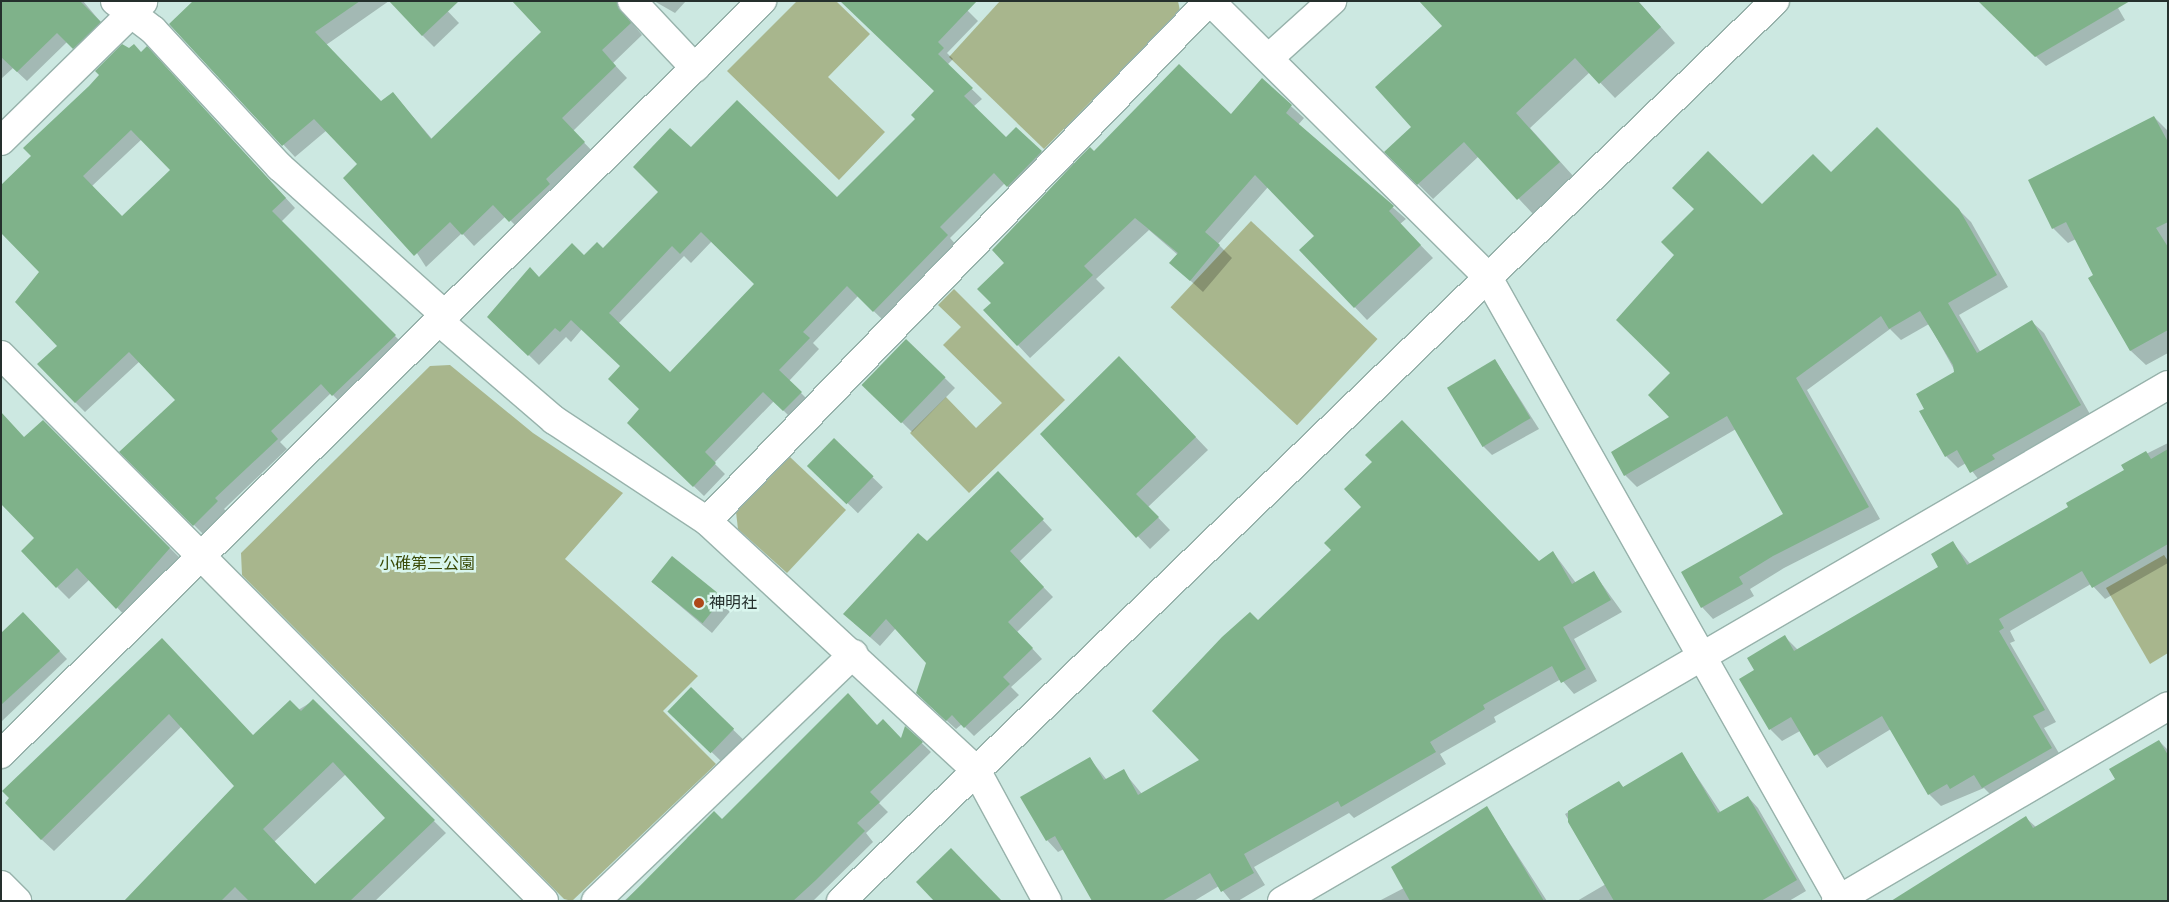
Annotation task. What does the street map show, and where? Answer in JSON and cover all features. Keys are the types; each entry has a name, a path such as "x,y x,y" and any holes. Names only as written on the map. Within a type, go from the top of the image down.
{"street":[{"path":"632,1 695,68"},
{"path":"1,754 201,554 443,319 762,1"},
{"path":"707,521 1209,1 1270,57 1487,276 1838,900 2168,706"},
{"path":"1270,57 1332,1"},
{"path":"841,901 1487,276 1775,1"},
{"path":"1,141 129,6 154,30 280,166 554,420 707,521 854,654 976,770 1047,901"},
{"path":"1,355 544,901"},
{"path":"1282,901 2168,385"},
{"path":"596,901 854,654"},
{"path":"1,885 17,901"}],"green space":[{"path":"797,1 836,1 870,34 828,77 885,132 839,180 727,71"},
{"path":"1000,1 1178,1 1180,11 1044,149 949,57"},
{"path":"1251,221 1378,339 1297,425 1171,307"},
{"path":"954,289 1065,400 969,493 910,433 946,397 976,428 1002,403 943,345 961,327 938,305"},
{"name":"小碓第三公園","path":"450,365 533,433 623,493 565,559 698,676 663,711 716,764 572,901 564,899 242,575 241,553 430,366"},
{"path":"790,457 846,510 787,573 738,529 736,512"},
{"path":"2164,555 2168,561 2168,653 2150,664 2106,588"}],"building":[{"path":"1,1 80,1 101,22 73,49 57,33 17,72 1,57"},
{"path":"193,1 360,1 315,32 381,101 393,92 431,139 541,32 512,1 617,1 631,23 602,50 616,66 562,118 585,142 546,179 550,184 509,222 493,205 462,235 450,222 414,256 343,178 357,164 314,119 282,146 169,24"},
{"path":"389,1 459,1 422,36"},
{"path":"840,1 977,1 938,42 944,48 938,54 973,88 964,96 1006,137 1016,127 1042,151 1007,187 994,173 940,227 948,235 873,312 847,286 803,332 810,338 779,370 802,392 783,411 763,392 705,452 716,463 693,487 627,423 639,409 608,379 620,366 571,320 560,332 555,328 528,356 487,317 530,267 539,277 572,243 584,255 597,242 603,248 658,192 633,167 670,128 691,147 737,100 837,197 915,119 911,115 934,91","holes":["701,232 754,284 670,372 609,313 672,246 680,254"]},
{"path":"1419,1 1638,1 1661,27 1599,84 1575,58 1516,113 1560,162 1517,200 1464,142 1417,185 1384,152 1411,127 1375,87 1442,26"},
{"path":"1978,1 2130,1 2035,57"},
{"path":"122,44 129,48 134,44 141,52 147,46 286,198 272,211 396,335 332,396 321,384 271,431 278,439 215,498 218,501 193,526 119,452 175,400 129,352 75,403 37,364 57,346 15,302 39,272 1,233 1,185 31,156 23,148 89,86 99,75 95,71","holes":["131,130 170,170 122,216 83,176"]},
{"path":"1179,64 1231,114 1262,78 1292,105 1286,113 1394,206 1389,211 1421,245 1354,308 1299,250 1314,236 1255,175 1205,232 1220,245 1190,281 1169,263 1178,253 1135,218 1084,266 1093,275 1017,346 983,310 991,303 977,289 1004,263 992,250 1090,147 1094,151"},
{"path":"2154,116 2168,142 2168,222 2156,228 2168,247 2168,330 2130,351 2088,278 2093,275 2066,222 2052,229 2028,180"},
{"path":"1877,127 1959,209 1997,275 1948,303 1977,353 2032,320 2081,405 1992,455 1995,459 1970,473 1957,450 1945,457 1919,411 1924,409 1916,394 1954,372 1953,365 1920,311 1889,329 1881,316 1796,378 1869,507 1773,556 1739,577 1743,584 1701,608 1681,572 1783,514 1727,416 1624,476 1611,452 1669,417 1648,395 1670,373 1616,320 1674,255 1661,242 1694,209 1672,188 1708,151 1762,204 1813,154 1831,172"},
{"path":"906,339 946,377 901,423 862,385"},
{"path":"1119,356 1196,437 1136,494 1159,517 1136,538 1040,434"},
{"path":"1495,359 1531,418 1483,447 1447,388"},
{"path":"1,412 24,437 43,420 170,548 116,609 77,568 56,588 21,551 34,538 1,504"},
{"path":"1402,420 1539,561 1553,551 1572,584 1594,571 1611,600 1563,627 1586,669 1561,683 1552,666 1483,705 1485,709 1430,742 1436,752 1341,807 1338,801 1244,854 1254,873 1221,892 1210,873 1162,901 1092,901 1055,836 1046,841 1020,797 1090,757 1104,780 1124,769 1138,795 1199,760 1152,711 1222,637 1250,612 1258,620 1331,550 1324,543 1361,507 1344,489 1372,462 1365,455"},
{"path":"834,438 874,476 846,504 807,466"},
{"path":"2168,449 2168,544 2092,588 2082,571 1999,619 2004,628 1999,631 2045,710 2033,716 2052,748 1982,788 1974,775 1950,789 1947,784 1928,795 1882,716 1814,756 1791,717 1769,730 1739,679 1754,670 1747,658 1785,635 1794,651 1938,567 1931,554 1953,541 1967,565 2068,507 2066,503 2124,470 2121,465 2146,451 2151,459"},
{"path":"998,471 1044,519 1010,551 1044,587 1008,622 1033,648 1003,677 1010,684 964,728 952,715 946,721 916,693 926,663 886,619 870,637 843,614 918,533 927,541"},
{"path":"672,556 723,598 703,623 651,582"},
{"path":"23,612 60,651 1,705 1,633"},
{"path":"162,638 253,735 290,700 301,711 313,699 435,820 350,901 249,901 235,887 221,901 124,901 234,786 169,714 41,840 5,803 9,798 2,791","holes":["333,762 385,818 315,884 263,829"]},
{"path":"691,687 734,729 711,753 667,711"},
{"path":"848,693 877,725 883,719 901,738 905,726 923,742 870,792 880,802 857,823 865,831 816,880 793,901 625,901 714,811 722,819"},
{"path":"2159,740 2168,755 2168,901 1891,901 2026,816 2033,828 2115,779 2109,769"},
{"path":"1682,752 1718,813 1748,796 1797,880 1761,901 1614,901 1568,822 1568,811 1619,781 1623,787"},
{"path":"1487,806 1544,901 1410,901 1391,867"},
{"path":"951,848 1002,901 934,901 916,882"}],"place":[{"name":"神明社","path":"699,603"}]}
